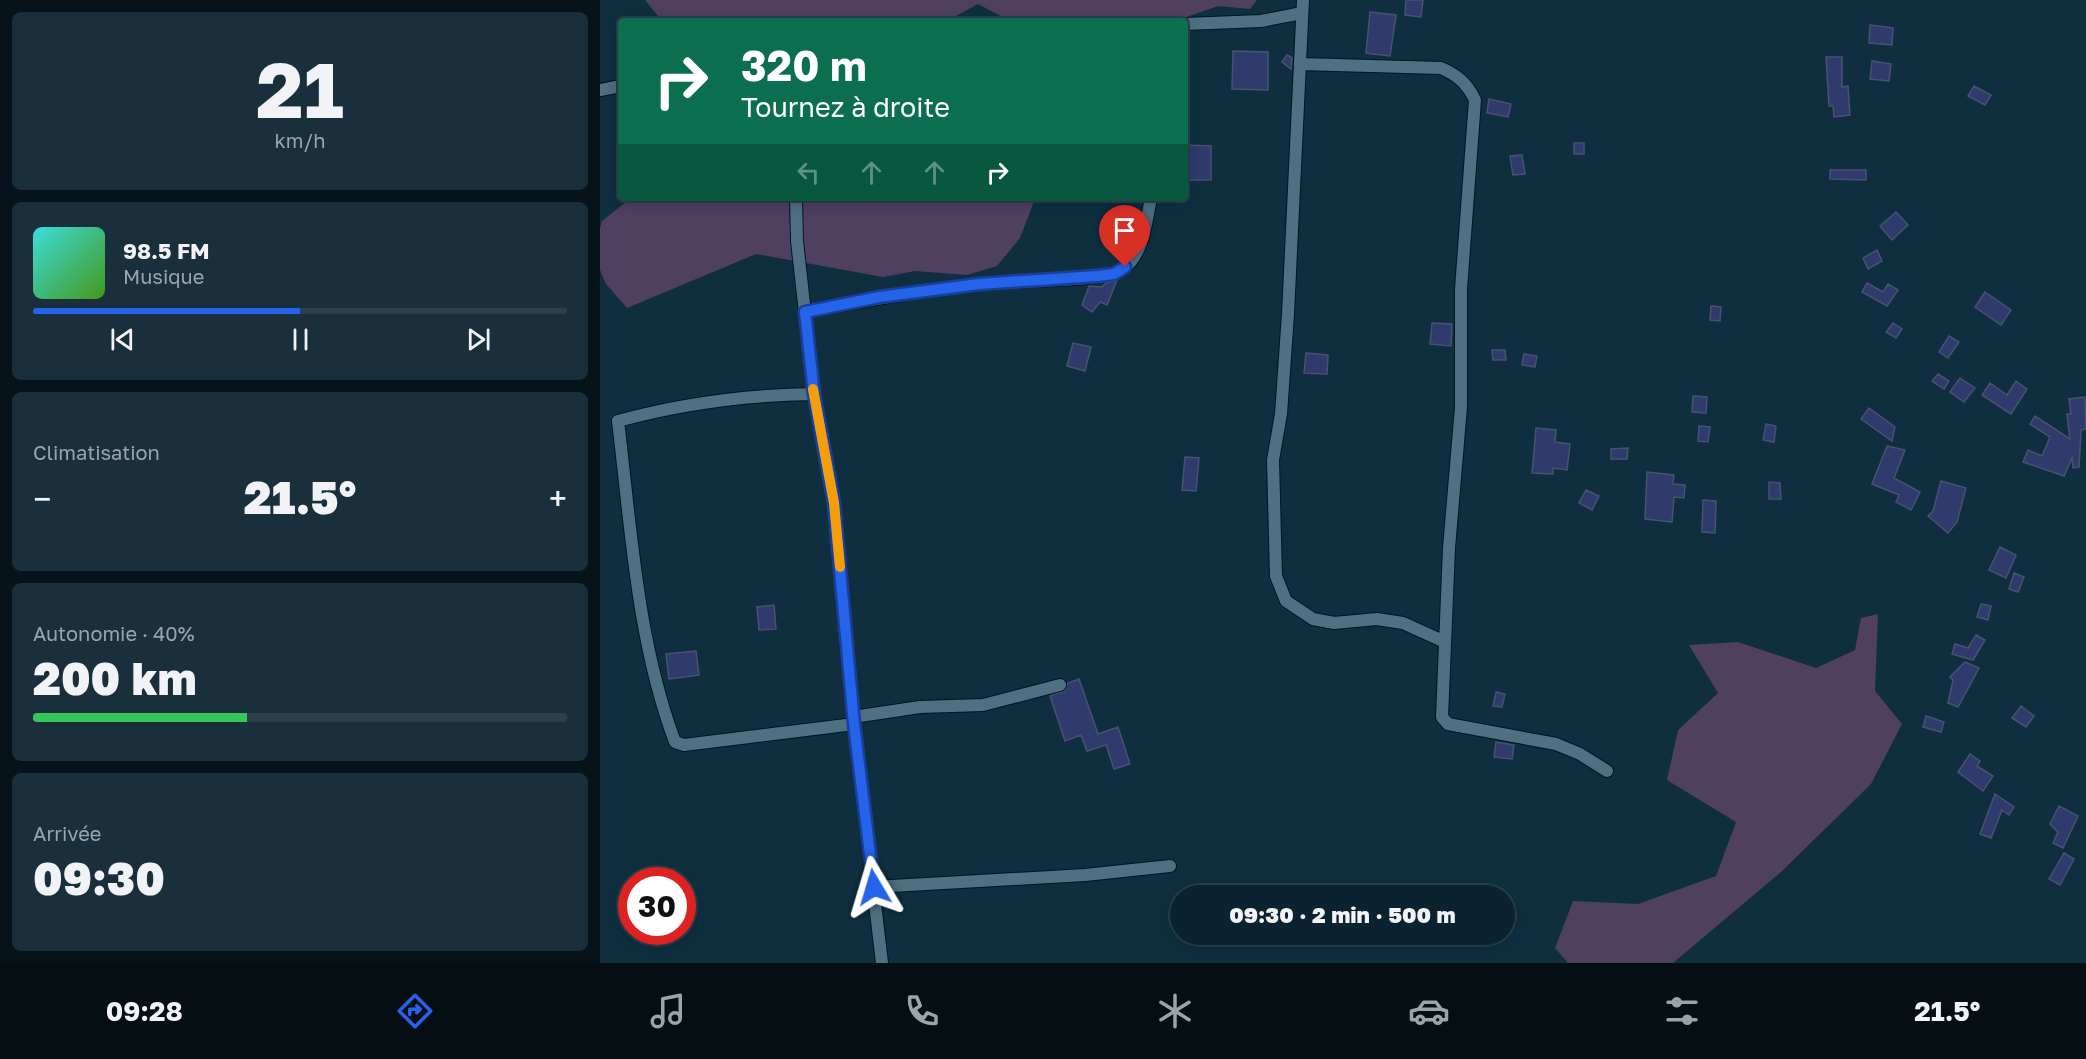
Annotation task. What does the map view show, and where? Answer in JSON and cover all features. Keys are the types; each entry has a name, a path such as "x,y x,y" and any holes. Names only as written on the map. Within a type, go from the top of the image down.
{"street":[{"path":"1302,0 1288,315 1281,414 1273,460 1276,576 1286,601 1313,619 1334,623 1377,619 1403,622 1445,642"},
{"path":"1188,25 1273,20 1302,13"},
{"path":"1300,64 1441,68 1456,75 1469,87 1476,100 1461,289 1461,407 1449,548 1442,717 1448,724 1556,744 1580,754 1607,771"},
{"path":"600,90 618,87"},
{"path":"796,201 814,394 834,503 853,720 882,963"},
{"path":"805,312 879,297 979,284 1114,274 1133,258 1140,247 1150,201"},
{"path":"814,394 734,397 651,412 618,421 646,638 663,711 675,742 684,746 920,708 983,705 1060,685"},
{"path":"874,887 1085,876 1170,866"}],"shaded area":[{"path":"645,0 1257,0 1250,9 1218,6 1184,18 1004,18 978,4 952,18 660,18"},
{"path":"627,201 1032,201 1033,204 1020,238 997,266 967,275 915,271 883,277 756,254 627,308 606,284 600,270 602,221"},
{"path":"1878,614 1875,691 1902,724 1871,784 1782,871 1673,963 1568,963 1555,948 1573,901 1638,904 1716,876 1736,822 1667,780 1678,730 1718,693 1689,645 1738,642 1816,668 1855,650 1861,618"}],"building":[{"path":"1406,0 1423,0 1421,17 1405,15"},
{"path":"1370,12 1396,15 1390,56 1366,53"},
{"path":"1870,25 1893,28 1892,45 1869,43"},
{"path":"1233,51 1268,52 1268,90 1232,89"},
{"path":"1287,55 1292,58 1291,69 1282,62"},
{"path":"1826,57 1842,57 1842,87 1848,86 1850,115 1834,117 1833,106 1829,106"},
{"path":"1872,61 1891,64 1889,81 1870,79"},
{"path":"1974,86 1991,95 1985,105 1968,96"},
{"path":"1489,99 1511,104 1508,117 1487,113"},
{"path":"1574,143 1584,143 1584,154 1574,154"},
{"path":"1188,145 1211,146 1211,180 1188,180"},
{"path":"1522,155 1525,174 1513,175 1510,156"},
{"path":"1830,170 1866,170 1866,180 1830,179"},
{"path":"1896,212 1908,225 1892,240 1880,226"},
{"path":"1877,250 1882,261 1868,269 1863,258"},
{"path":"1117,280 1107,305 1100,302 1092,312 1082,305 1089,286 1102,287 1106,283"},
{"path":"1867,283 1883,292 1888,284 1898,290 1887,306 1862,292"},
{"path":"1985,292 2011,310 2001,325 1975,307"},
{"path":"1711,306 1721,307 1720,321 1710,320"},
{"path":"1432,323 1452,324 1451,346 1430,344"},
{"path":"1893,323 1902,329 1896,338 1886,332"},
{"path":"1949,336 1959,342 1948,358 1939,352"},
{"path":"1073,343 1091,347 1085,371 1067,366"},
{"path":"1492,350 1505,350 1506,360 1493,360"},
{"path":"1306,353 1328,355 1327,374 1304,373"},
{"path":"1524,354 1537,356 1535,367 1522,365"},
{"path":"1938,374 1949,381 1944,389 1932,381"},
{"path":"1960,378 1975,388 1964,402 1950,392"},
{"path":"2016,381 2027,389 2011,414 1982,395 1990,383 2007,395"},
{"path":"1693,396 1707,397 1706,413 1692,412"},
{"path":"2085,397 2086,429 2081,430 2079,467 2073,468 2072,458 2064,476 2023,462 2028,450 2042,456 2050,437 2030,424 2035,416 2070,439 2067,414 2071,414 2069,399"},
{"path":"1869,408 1895,427 1892,441 1861,419"},
{"path":"1766,424 1776,426 1774,442 1763,440"},
{"path":"1699,426 1710,427 1708,442 1698,441"},
{"path":"1536,428 1556,430 1555,442 1570,444 1567,470 1553,468 1553,474 1532,473"},
{"path":"1887,446 1905,450 1894,478 1920,492 1911,510 1896,502 1899,495 1872,484"},
{"path":"1628,448 1627,459 1611,459 1611,449"},
{"path":"1185,457 1199,458 1196,491 1182,490"},
{"path":"1647,472 1674,475 1673,484 1685,485 1684,498 1674,497 1672,522 1645,519"},
{"path":"1941,481 1966,488 1957,522 1948,533 1928,516 1933,511"},
{"path":"1769,482 1780,483 1781,499 1769,499"},
{"path":"1586,490 1599,496 1592,510 1579,503"},
{"path":"1703,500 1716,501 1715,533 1702,532"},
{"path":"2000,547 2016,555 2006,578 1989,570"},
{"path":"2014,573 2024,577 2018,592 2009,589"},
{"path":"1981,604 1991,606 1988,620 1977,617"},
{"path":"774,605 776,629 759,630 757,607"},
{"path":"1976,635 1985,640 1973,660 1952,654 1955,644 1968,648"},
{"path":"696,651 699,675 669,679 666,654"},
{"path":"1965,662 1979,668 1958,707 1948,703 1953,680 1950,677"},
{"path":"1079,679 1098,734 1118,727 1130,764 1114,769 1106,745 1087,751 1081,735 1065,741 1050,696 1065,691 1068,683"},
{"path":"1496,692 1505,694 1502,707 1493,706"},
{"path":"2021,706 2034,716 2026,727 2012,718"},
{"path":"1926,716 1944,722 1941,732 1923,727"},
{"path":"1496,742 1514,745 1512,759 1494,757"},
{"path":"1970,754 1980,761 1977,766 1993,776 1983,791 1958,772"},
{"path":"1995,794 2014,807 2009,815 2002,810 1991,838 1980,834"},
{"path":"2059,806 2078,816 2063,848 2053,843 2058,832 2050,824"},
{"path":"2064,853 2074,859 2060,885 2049,879"}],"slow traffic":[{"path":"813,389 834,503 840,567"}],"route":[{"path":"874,887 854,724 834,503 814,394 805,312 879,297 979,284 1114,274 1125,267"}]}
